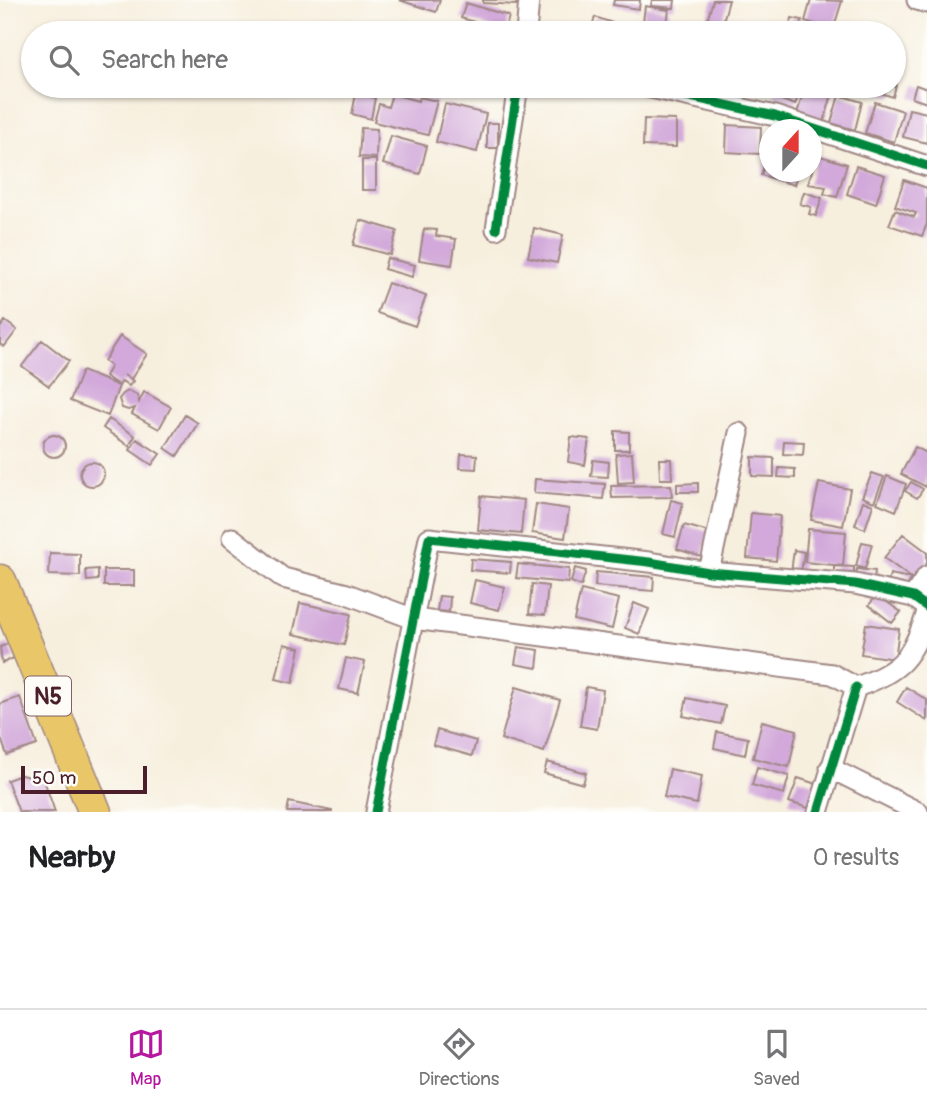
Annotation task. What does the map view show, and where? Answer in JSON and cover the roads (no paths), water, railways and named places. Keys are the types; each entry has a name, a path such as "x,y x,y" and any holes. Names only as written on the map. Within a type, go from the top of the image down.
{"highway":[{"name":"N5","path":"0,581 94,812"}],"street":[{"path":"527,21 529,0"},
{"path":"917,0 927,3"},
{"path":"496,229 517,98"},
{"path":"695,98 775,116 927,166"},
{"path":"709,572 739,433"},
{"path":"232,538 283,578 348,594 414,619 832,674 856,687 880,679 905,660 918,640 927,612"},
{"path":"376,812 429,538 649,562 709,572 855,584 920,602 927,576"},
{"path":"818,812 856,687"},
{"path":"830,768 918,812"}]}
